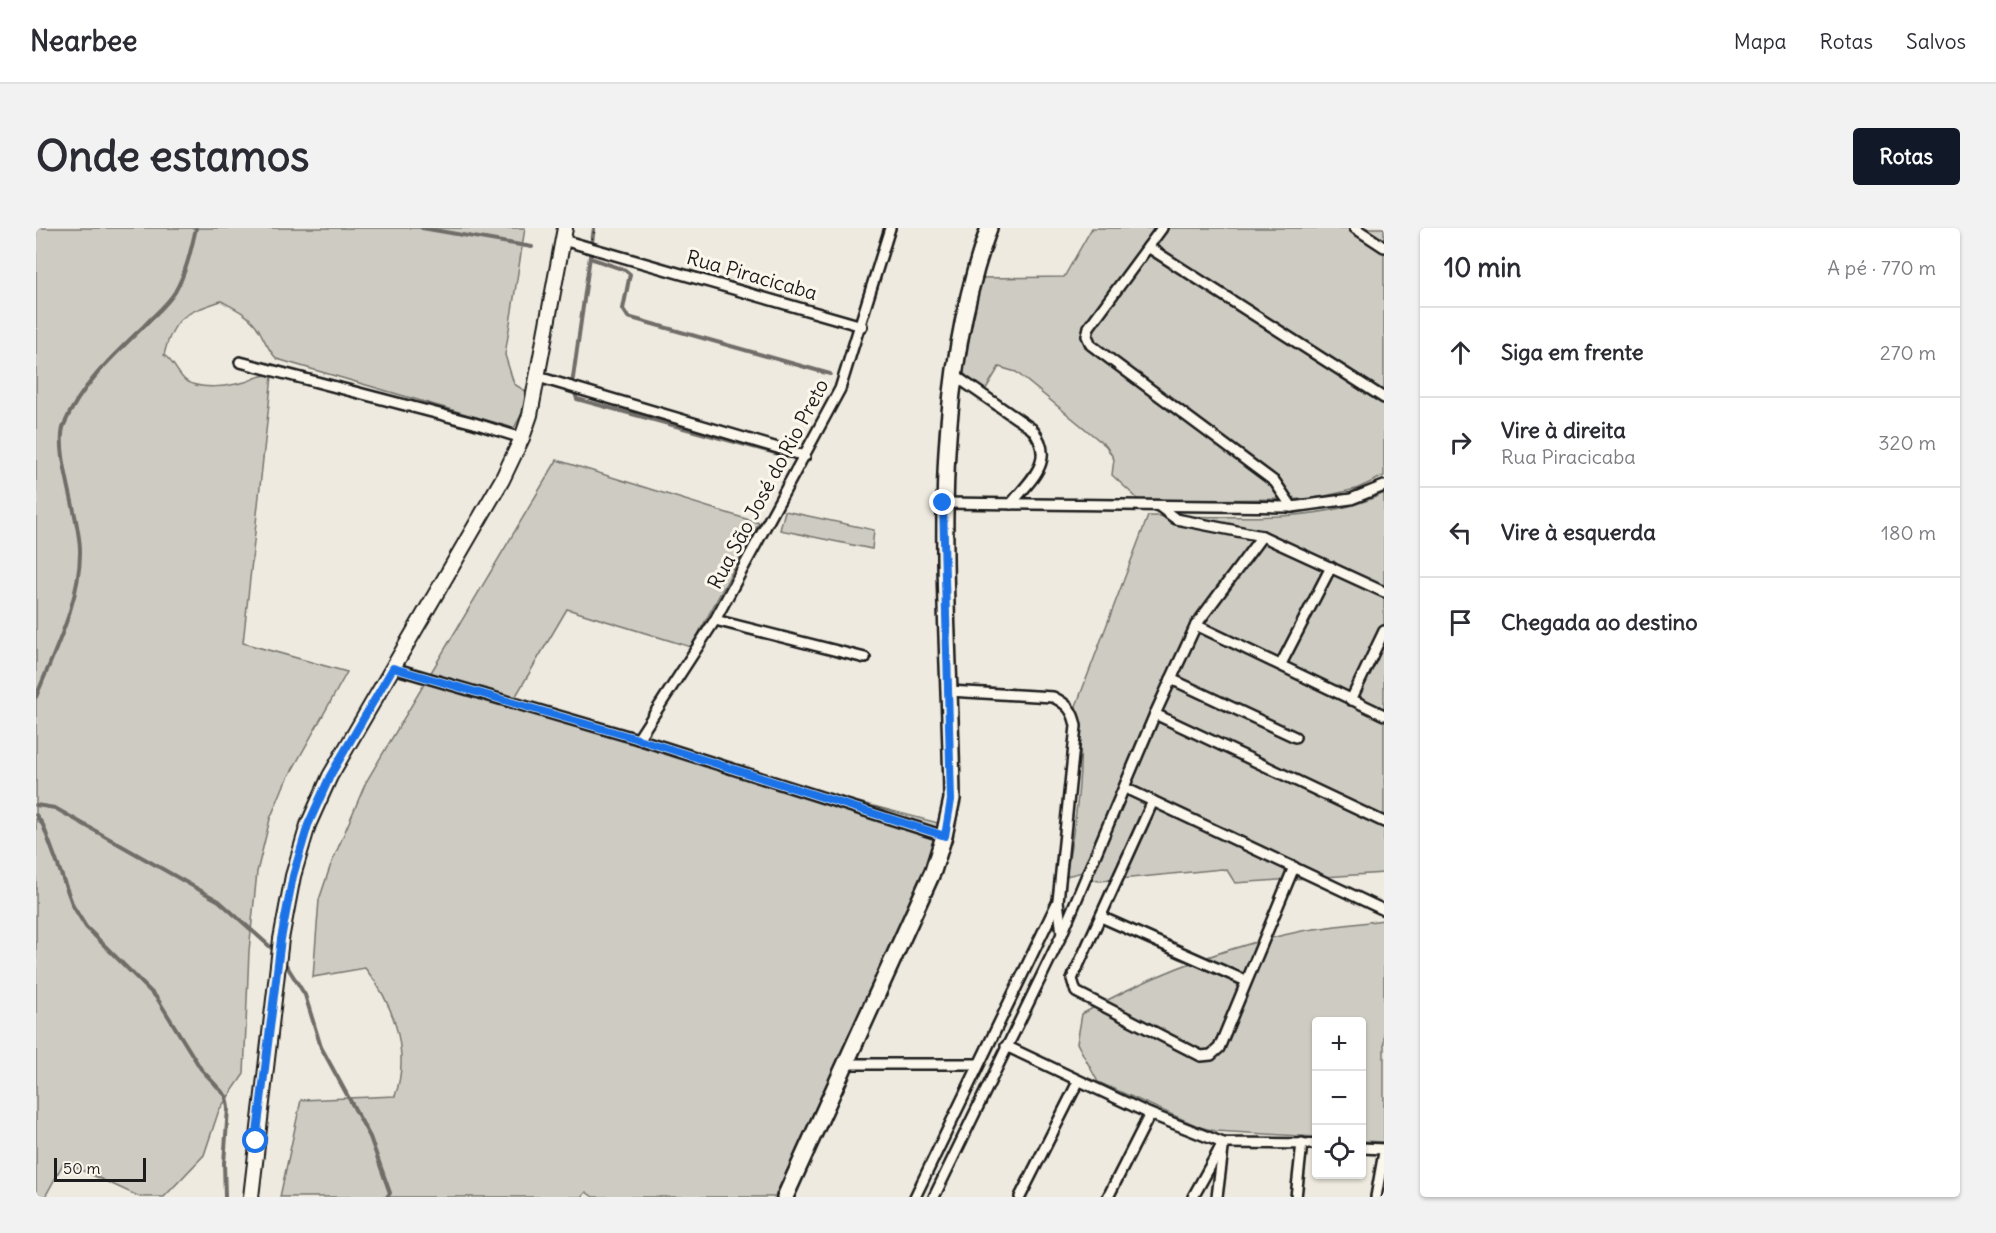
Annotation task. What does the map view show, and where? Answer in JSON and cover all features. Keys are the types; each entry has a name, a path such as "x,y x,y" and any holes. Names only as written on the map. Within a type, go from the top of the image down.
{"main road":[{"path":"785,1197 933,871 945,836 951,800 943,503 954,375 976,264 989,228"},
{"path":"251,1197 280,950 293,876 308,825 330,776 502,480 522,438 538,377 564,234"}],"street":[{"name":"Rua São José do Rio Preto","path":"638,739 715,620 840,389 862,326 890,228"},
{"path":"1162,228 1089,327 1087,336 1091,345 1275,482 1292,507"},
{"path":"1355,228 1384,248"},
{"name":"Rua Piracicaba","path":"564,234 862,326"},
{"path":"1148,247 1384,398"},
{"path":"240,362 463,420 522,438"},
{"path":"954,375 1032,429 1040,439 1042,450 1040,468 1011,504"},
{"path":"538,377 805,456"},
{"path":"943,503 1292,507 1351,499 1384,486"},
{"path":"1160,507 1176,519 1262,536 1384,592"},
{"path":"934,1197 1062,934 1170,679 1197,625 1262,536"},
{"path":"1281,664 1331,567"},
{"path":"715,620 865,658"},
{"path":"1197,625 1384,715"},
{"path":"1351,700 1384,631"},
{"path":"393,668 638,739 945,836"},
{"path":"1170,679 1295,737"},
{"path":"949,691 1053,697 1066,703 1074,713 1076,726 1058,901 1062,934"},
{"path":"1155,714 1384,822"},
{"path":"1125,788 1384,910"},
{"path":"1153,801 1072,979 1076,992 1201,1056 1211,1055 1219,1048 1294,867"},
{"path":"915,1197 1058,901"},
{"path":"1101,917 1246,981"},
{"path":"1006,1046 1078,1082 1223,1143 1312,1144"},
{"path":"847,1064 978,1064"},
{"path":"1020,1197 1078,1082"},
{"path":"1108,1197 1150,1114"},
{"path":"1193,1197 1223,1143"},
{"path":"1217,1197 1223,1143"},
{"path":"1296,1197 1302,1143"},
{"path":"1366,1148 1384,1150 1377,1197"}],"shaded area":[{"path":"36,228 525,228 505,355 514,384 532,395 514,428 277,359 251,320 221,301 198,309 182,318 176,324 168,342 164,355 185,380 198,386 223,386 262,376 272,376 243,643 347,672 284,785 270,819 257,872 249,951 244,1074 219,1110 204,1155 164,1197 140,1197 64,1162 45,1197 36,1197"},
{"path":"1092,228 1384,228 1384,476 1356,489 1312,499 1139,500 1112,475 1114,459 1106,446 1016,372 999,367 984,392 959,369 979,278 1064,277"},
{"path":"557,460 759,523 691,647 567,609 514,699 649,737 794,785 938,823 930,880 786,1197 593,1197 586,1192 582,1197 280,1197 301,1100 395,1096 401,1063 400,1046 391,1012 375,981 365,968 313,977 319,900 330,867 366,782"},
{"path":"1384,493 1384,873 1235,883 1227,870 1222,869 1100,881 1093,880 1087,871 1066,876 1080,769 1076,706 1148,516 1300,515 1358,503"},
{"path":"785,511 874,530 872,549 780,530"},
{"path":"1384,920 1384,1142 1366,1141 1366,1017 1312,1017 1312,1137 1215,1131 1200,1127 1098,1082 1077,1043 1082,1014 1134,987 1216,954 1312,929"}],"waterway":[{"path":"36,697 65,625 79,569 79,536 62,451 64,425 79,397 99,371 175,292 185,269 196,228"},
{"path":"422,228 532,247"},
{"path":"594,228 572,385 577,399 790,457"},
{"path":"590,258 625,270 630,274 623,309 628,317 830,374"},
{"path":"36,805 55,808 219,901 276,952"},
{"path":"36,815 43,825 73,906 86,927 157,998 201,1069 226,1096 228,1108 224,1163 225,1197"},
{"path":"283,960 305,995 321,1047 370,1137 390,1193 387,1197"}],"route":[{"path":"256,1141 281,939 293,876 308,825 330,776 393,668 638,739 945,836 951,800 951,764 943,503"}]}
